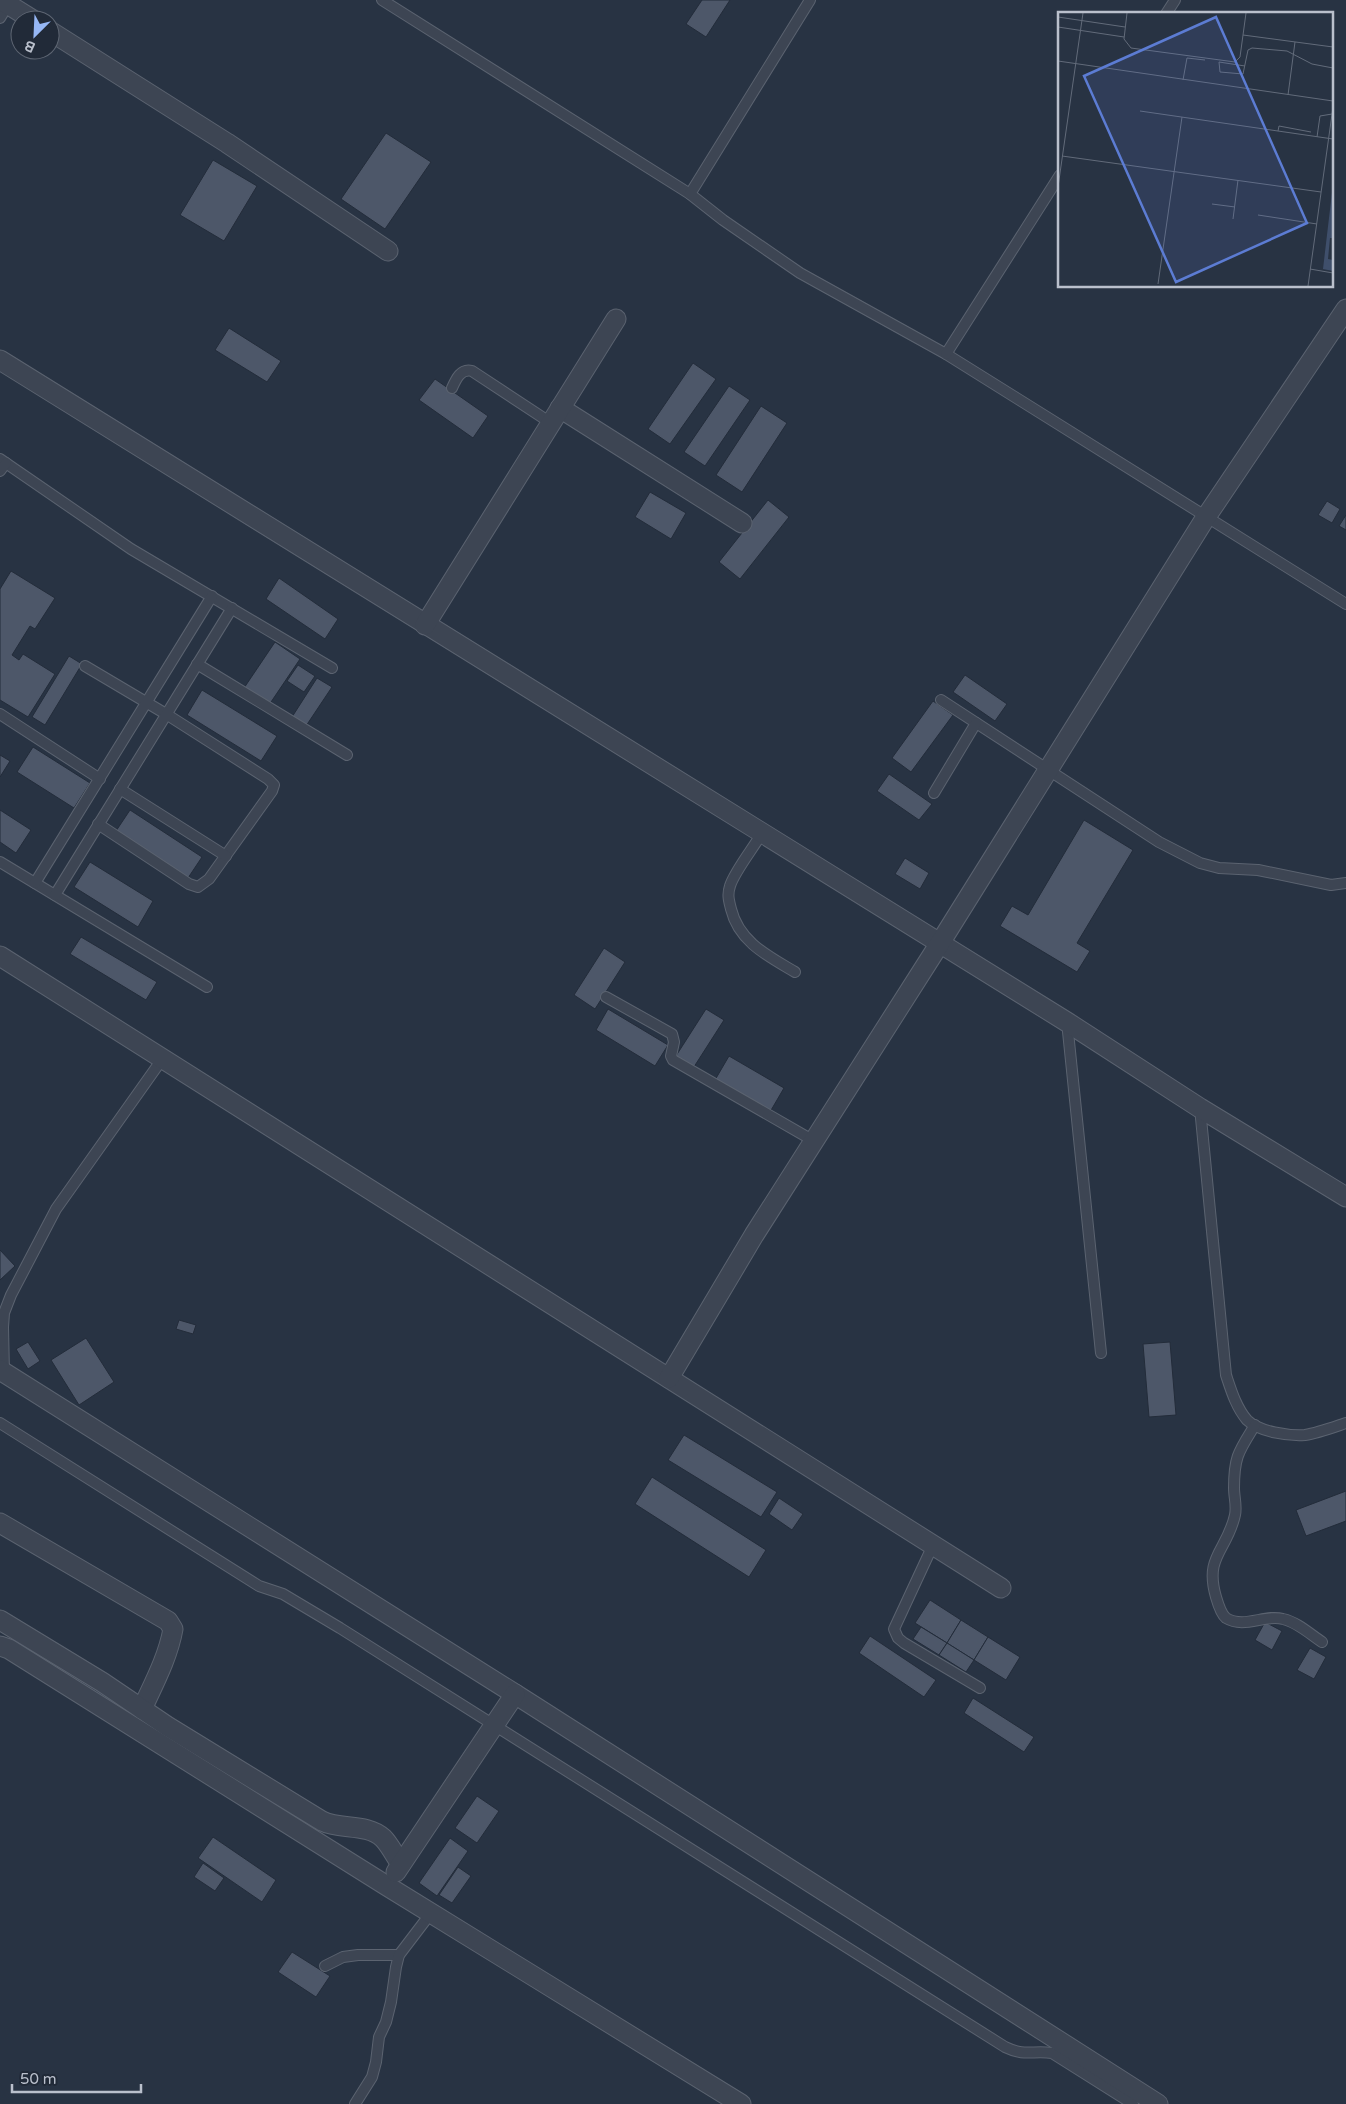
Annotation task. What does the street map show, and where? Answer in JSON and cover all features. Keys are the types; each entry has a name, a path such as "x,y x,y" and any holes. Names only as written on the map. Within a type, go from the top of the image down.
{"street":[{"path":"60,37 226,143 388,251"},
{"path":"669,1378 754,1235 940,943 1206,517 1344,315"},
{"path":"425,625 616,319"},
{"path":"0,360 1067,1022 1200,1108 1346,1197"},
{"path":"556,415 742,523"},
{"path":"0,956 1001,1588"},
{"path":"2,1372 515,1694 1158,2104"},
{"path":"0,1523 168,1621 173,1629 171,1639 162,1666 142,1709"},
{"path":"0,1620 322,1821 331,1826 362,1829 383,1838 401,1864"},
{"path":"0,1646 9,1649 431,1913 718,2098 741,2104"},
{"path":"387,1886 515,1694"}],"lane":[{"path":"382,0 690,194 723,220 800,272 946,354 1346,604"},
{"path":"690,194 810,0"},
{"path":"1167,12 1176,0"},
{"path":"946,354 1058,178"},
{"path":"452,388 458,376 463,371 468,370 556,415"},
{"path":"2,465 130,549 332,668"},
{"path":"36,883 212,596"},
{"path":"55,895 232,608"},
{"path":"197,664 347,755"},
{"path":"85,666 166,714 268,779 274,786 210,880 198,886 189,884 98,824"},
{"path":"941,700 1159,842 1200,862 1219,868 1258,870 1331,885 1346,883"},
{"path":"0,714 100,779"},
{"path":"934,793 976,723"},
{"path":"120,789 226,856"},
{"path":"762,833 730,884 728,897 734,921 744,937 768,956 795,972"},
{"path":"0,862 207,987"},
{"path":"606,997 672,1034 674,1042 670,1056 673,1060 814,1141"},
{"path":"1067,1022 1102,1353"},
{"path":"2,1372 4,1313 11,1294 56,1210 163,1058"},
{"path":"1200,1108 1226,1374 1231,1392 1240,1411 1248,1421 1263,1429 1306,1435 1346,1422"},
{"path":"0,1423 259,1586 283,1594 307,1608 1005,2047 1022,2054 1052,2053 1134,2104"},
{"path":"1255,1425 1235,1461 1235,1513 1231,1528 1212,1567 1212,1584 1218,1604 1223,1615 1227,1618 1243,1622 1276,1618 1284,1619 1322,1642"},
{"path":"932,1544 894,1629 895,1634 904,1643 980,1688"},
{"path":"355,2104 372,2077 379,2037 386,2022 400,1955 431,1913"},
{"path":"324,1966 343,1957 400,1955"}],"building":[{"path":"702,0 730,0 706,37 686,24"},
{"path":"386,133 431,162 385,229 341,199"},
{"path":"213,160 257,186 224,241 180,215"},
{"path":"229,328 281,361 267,382 215,350"},
{"path":"693,363 716,379 670,444 648,429"},
{"path":"435,379 488,416 473,438 419,400"},
{"path":"729,386 750,400 705,466 684,452"},
{"path":"761,406 787,423 742,492 716,475"},
{"path":"650,492 686,513 671,539 635,517"},
{"path":"768,500 789,517 740,579 719,562"},
{"path":"1327,501 1340,509 1332,523 1318,515"},
{"path":"1346,515 1346,530 1339,526"},
{"path":"11,571 55,598 35,629 30,626 12,655 19,660 23,654 55,674 28,717 0,700 0,589"},
{"path":"279,578 338,619 325,639 266,599"},
{"path":"275,642 300,659 269,705 244,688"},
{"path":"69,656 82,664 45,725 32,717"},
{"path":"298,665 315,676 304,692 287,681"},
{"path":"965,675 1007,704 995,721 953,692"},
{"path":"317,678 332,687 306,726 292,717"},
{"path":"202,690 277,736 261,761 187,715"},
{"path":"933,701 953,715 911,772 892,758"},
{"path":"33,747 90,783 74,808 17,772"},
{"path":"0,755 10,761 0,777"},
{"path":"889,774 932,804 919,820 877,791"},
{"path":"0,810 31,830 16,853 0,842"},
{"path":"130,810 202,857 186,881 114,834"},
{"path":"1084,820 1133,850 1077,943 1090,951 1077,972 1000,926 1012,906 1028,915"},
{"path":"905,858 929,873 920,889 895,874"},
{"path":"90,862 153,901 138,927 74,887"},
{"path":"81,937 157,982 146,1000 70,954"},
{"path":"604,948 625,962 595,1009 574,995"},
{"path":"608,1009 668,1045 655,1066 596,1030"},
{"path":"706,1009 724,1020 692,1070 674,1059"},
{"path":"729,1056 784,1088 770,1112 715,1080"},
{"path":"0,1250 15,1266 0,1280"},
{"path":"179,1320 196,1325 193,1334 176,1329"},
{"path":"86,1338 114,1382 79,1405 51,1360"},
{"path":"28,1342 40,1361 28,1369 16,1349"},
{"path":"1170,1342 1176,1415 1149,1417 1143,1344"},
{"path":"684,1435 777,1492 761,1517 668,1460"},
{"path":"652,1477 766,1550 749,1577 635,1504"},
{"path":"1346,1491 1346,1521 1306,1536 1296,1510"},
{"path":"779,1498 803,1514 792,1530 769,1514"},
{"path":"930,1600 961,1620 947,1643 915,1623"},
{"path":"961,1620 988,1637 974,1660 947,1643"},
{"path":"1265,1622 1282,1631 1272,1650 1255,1640"},
{"path":"921,1627 947,1643 939,1655 913,1639"},
{"path":"870,1636 936,1680 924,1697 859,1653"},
{"path":"988,1637 1020,1657 1006,1680 974,1660"},
{"path":"947,1643 974,1660 966,1672 939,1655"},
{"path":"1310,1648 1326,1657 1314,1679 1297,1670"},
{"path":"973,1698 1034,1737 1024,1752 964,1713"},
{"path":"477,1796 499,1811 477,1843 455,1828"},
{"path":"213,1837 276,1880 262,1902 198,1858"},
{"path":"450,1838 468,1851 437,1896 419,1883"},
{"path":"203,1863 224,1878 215,1891 194,1877"},
{"path":"458,1867 471,1876 452,1903 439,1895"},
{"path":"292,1952 330,1976 316,1997 278,1972"}]}
